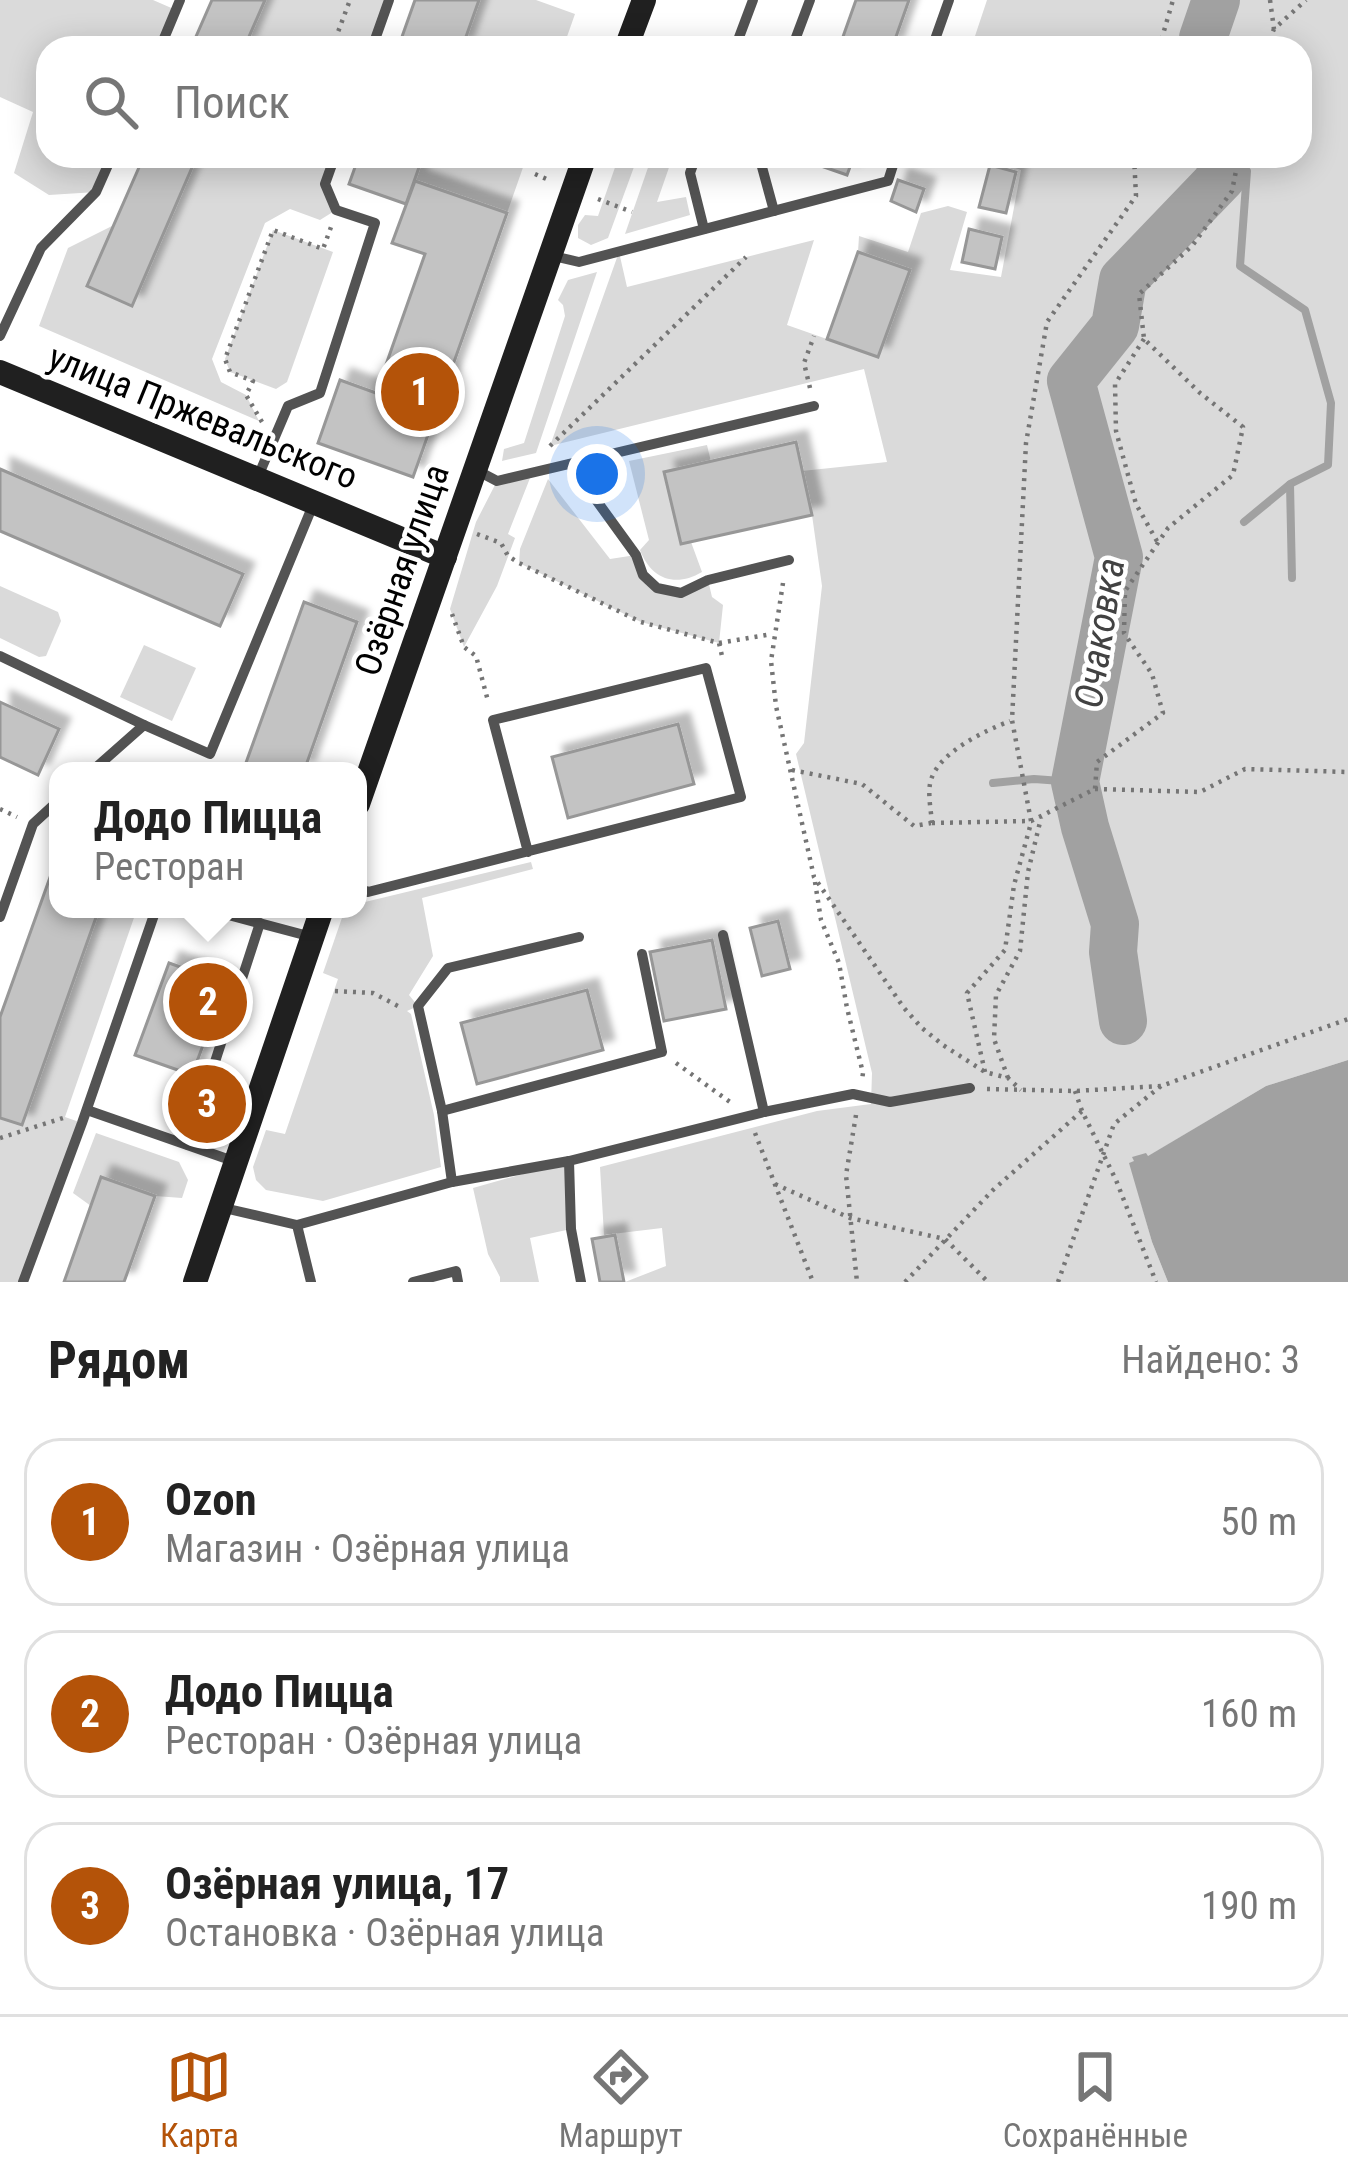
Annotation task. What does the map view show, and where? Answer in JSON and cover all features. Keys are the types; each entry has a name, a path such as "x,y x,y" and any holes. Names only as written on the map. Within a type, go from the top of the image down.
{"street":[{"path":"630,36 644,0"},
{"name":"Озёрная улица","path":"367,778 581,168"},
{"name":"улица Пржевальского","path":"0,372 445,556"},
{"path":"195,1282 319,918"}],"lane":[{"path":"165,36 181,0"},
{"path":"376,36 389,0"},
{"path":"739,36 752,0"},
{"path":"796,36 810,0"},
{"path":"936,36 949,0"},
{"path":"0,336 41,248 97,192 107,168"},
{"path":"257,479 288,406 320,393 375,223 336,210 325,184 330,168"},
{"path":"692,168 704,229"},
{"path":"762,168 774,211"},
{"path":"549,255 579,262 887,181 892,168"},
{"path":"475,469 497,481 814,406"},
{"path":"570,464 657,589 681,593 708,580 789,560"},
{"path":"211,762 210,754 314,502"},
{"path":"0,656 210,754"},
{"path":"367,892 528,852 742,797 706,668 493,720 528,852"},
{"path":"102,762 144,725"},
{"path":"0,917 33,824 49,809"},
{"path":"23,1282 153,918"},
{"path":"241,918 312,937"},
{"path":"188,1145 260,923"},
{"path":"723,935 764,1112"},
{"path":"452,1182 442,1111 418,1006 448,968 579,937"},
{"path":"442,1111 662,1052 642,954"},
{"path":"220,1207 297,1225 452,1182 569,1161 764,1112 854,1094 890,1102 970,1088"},
{"path":"87,1110 236,1162"},
{"path":"569,1161 571,1229 581,1282"},
{"path":"297,1225 311,1282"},
{"path":"412,1282 455,1271 458,1282"}],"path":[{"path":"336,36 350,0"},
{"path":"1163,36 1173,0"},
{"path":"1270,0 1274,29"},
{"path":"1271,36 1305,1"},
{"path":"985,1072 967,993 1005,950 1014,885 1031,821 1012,720 1026,443 1047,322 1136,196 1135,168"},
{"path":"1158,543 1136,504 1116,431 1115,384 1144,339 1139,294 1192,246 1232,191 1237,168"},
{"path":"536,174 551,181"},
{"path":"598,200 632,212"},
{"path":"278,428 259,421 246,395 253,381 230,373 225,359 273,230 323,249 336,210"},
{"path":"550,446 746,257"},
{"path":"814,336 804,363 814,406"},
{"path":"1095,790 1097,763 1163,713 1152,674 1124,633 1125,591 1168,528 1233,475 1243,427 1144,339"},
{"path":"472,532 501,543 519,563 640,622 719,643 775,634"},
{"path":"789,560 771,661 776,706 821,920 839,963 863,1073 846,1175 856,1282"},
{"path":"450,609 464,647 476,656 493,720"},
{"path":"706,668 724,664 719,643"},
{"path":"932,823 930,781 946,759 975,735 1012,720"},
{"path":"792,770 862,784 914,826 1031,821 1095,790 1200,792 1245,769 1348,772"},
{"path":"1021,1090 1008,1078 994,1039 996,995 1020,951 1028,872 1041,817"},
{"path":"814,877 904,1008 943,1046 985,1072 1008,1078"},
{"path":"334,991 374,993 411,1014 418,1006"},
{"path":"970,1088 1075,1091 1161,1086 1348,1019"},
{"path":"662,1052 748,1116 813,1282"},
{"path":"1058,1282 1114,1124 1161,1086"},
{"path":"1075,1091 1156,1282"},
{"path":"0,1138 87,1110"},
{"path":"905,1282 993,1190 1082,1112"},
{"path":"775,1184 850,1218 945,1239 988,1282"}],"shaded area":[{"path":"0,0 153,0 176,10 165,36 36,36 36,168 107,168 96,192 49,195 14,173 33,112 0,97"},
{"path":"265,0 389,0 376,36 249,36"},
{"path":"479,0 536,0 575,14 567,36 466,36"},
{"path":"987,0 1348,0 1348,1060 1266,1086 1130,1163 1168,1282 625,1282 666,1266 662,1228 604,1235 600,1167 817,1111 871,1104 872,1073 796,754 804,743 822,586 802,471 887,462 864,369 550,446 619,252 627,287 814,240 787,325 878,357 910,271 858,252 859,236 908,252 921,213 948,206 967,212 950,270 1001,277 1021,170 1016,168 1312,168 1312,36 975,36"},
{"path":"192,168 331,168 325,184 336,210 320,220 290,209 265,223 212,359 221,382 246,395 259,421 39,326 68,248 114,225 132,305"},
{"path":"419,168 523,168 507,213 415,181"},
{"path":"615,168 634,168 608,238 591,245 578,238 578,225 585,215 598,216"},
{"path":"648,168 669,168 657,202 686,197 690,215 625,234"},
{"path":"273,230 333,252 287,382 276,389 230,372 225,359"},
{"path":"597,272 536,453 502,461 504,449 524,443 565,316 558,300 568,280"},
{"path":"707,445 711,462 665,473 680,543 691,542 702,572 682,579 665,578 651,568 640,550 649,540 629,461"},
{"path":"532,473 508,534 515,538 497,586 464,647 450,609 476,522 497,481"},
{"path":"548,479 610,559 636,555 658,589 681,593 708,580 712,597 723,605 719,643 641,622 519,563 520,549"},
{"path":"0,586 58,612 61,621 46,656 0,638"},
{"path":"144,645 196,668 172,721 120,697"},
{"path":"531,862 533,869 422,898 433,956 409,995 418,1006 407,1011 434,1115 441,1167 323,1201 266,1190 256,1180 253,1167 266,1130 285,1134 338,979 323,973 342,918 367,918 367,902"},
{"path":"96,918 134,918 65,1117 82,1123 23,1282 0,1282 0,1118 22,1125"},
{"path":"1348,1060 1348,1282 1168,1282 1129,1163 1132,1157 1148,1156 1266,1086"},
{"path":"96,1133 179,1162 188,1180 182,1198 155,1196 102,1177 91,1206 73,1193"},
{"path":"569,1161 571,1229 530,1238 539,1282 500,1282 488,1254 473,1188"}],"building":[{"path":"212,0 265,0 249,36 196,36"},
{"path":"415,0 479,0 466,36 402,36"},
{"path":"856,0 909,0 896,36 843,36"},
{"path":"139,168 192,168 132,306 87,286"},
{"path":"355,168 419,168 406,204 349,184"},
{"path":"989,168 1016,172 1006,213 979,207"},
{"path":"898,180 924,189 916,212 891,201"},
{"path":"415,181 507,213 413,477 318,443 340,380 376,393 425,254 392,243"},
{"path":"969,229 1002,237 995,269 962,262"},
{"path":"858,252 910,270 878,357 827,339"},
{"path":"796,442 812,515 681,544 664,472"},
{"path":"0,469 243,574 220,626 0,531"},
{"path":"304,602 357,622 307,762 246,762"},
{"path":"0,702 59,729 38,775 0,757"},
{"path":"678,724 694,784 568,818 552,757"},
{"path":"49,880 49,918 96,918 22,1125 0,1118 0,1017"},
{"path":"778,921 790,969 762,976 750,928"},
{"path":"712,940 726,1009 664,1021 650,952"},
{"path":"169,963 226,983 192,1075 135,1055"},
{"path":"587,990 603,1050 477,1084 461,1023"},
{"path":"101,1177 155,1196 124,1282 64,1282"},
{"path":"615,1235 624,1282 600,1282 592,1239"}],"waterway":[{"name":"Очаковка","path":"1204,36 1216,0"},
{"name":"Очаковка","path":"1123,1021 1113,952 1115,924 1075,782 1119,557 1071,381 1115,326 1123,280 1222,177 1221,168"},
{"path":"1244,168 1240,266 1305,310 1331,403 1328,465 1290,484 1292,578"},
{"path":"1244,522 1289,485"},
{"path":"993,783 1075,782"}],"place":[{"name":"Ozon","path":"420,392"},
{"name":"Додо Пицца","path":"208,1002"},
{"name":"Озёрная улица, 17","path":"207,1104"}]}
